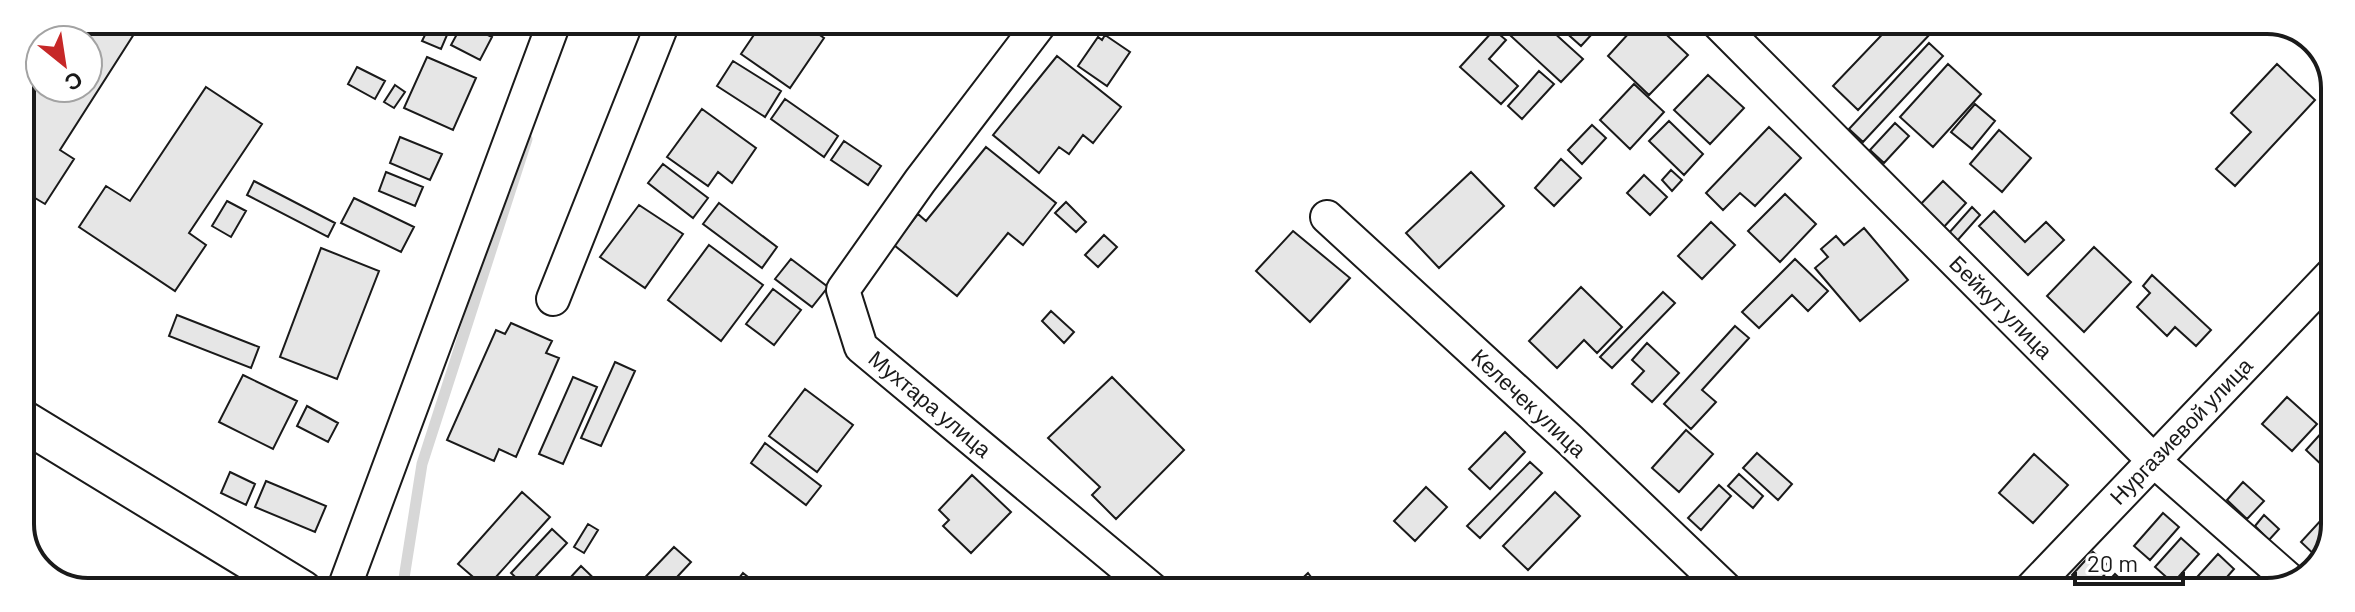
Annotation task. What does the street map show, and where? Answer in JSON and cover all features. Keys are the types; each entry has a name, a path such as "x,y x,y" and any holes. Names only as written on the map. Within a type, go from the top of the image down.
{"street":[{"path":"348,578 550,34"},
{"path":"553,299 658,34"},
{"name":"Мухтара улица","path":"1032,34 920,181 843,290 861,347 1138,578"},
{"name":"Бейкут улица","path":"1729,34 2153,460 2284,575"},
{"name":"Келечек улица","path":"1327,217 1570,440 1714,578"},
{"name":"Нургазиевой улица","path":"2041,578 2321,286"},
{"path":"34,428 281,578"}],"building":[{"path":"104,34 134,34 104,81"},
{"path":"426,34 447,35 441,49 422,41"},
{"path":"457,34 486,34 492,37 480,60 451,45"},
{"path":"755,34 818,34 824,38 790,88 741,54"},
{"path":"1490,34 1499,34 1506,40 1489,59 1518,86 1501,104 1460,67"},
{"path":"1509,34 1555,34 1583,59 1561,82"},
{"path":"1568,34 1592,34 1581,46"},
{"path":"1628,34 1666,34 1688,55 1649,95 1608,56"},
{"path":"1883,34 1930,34 1858,110 1833,86"},
{"path":"1105,35 1130,52 1107,86 1078,66 1098,37 1102,40"},
{"path":"1929,43 1943,56 1863,142 1849,129"},
{"path":"1057,56 1121,107 1093,143 1083,135 1069,154 1059,147 1039,173 993,135"},
{"path":"427,57 476,78 453,130 404,108"},
{"path":"733,61 781,91 765,117 717,86"},
{"path":"1948,64 1981,94 1933,147 1900,117"},
{"path":"2277,64 2315,100 2235,186 2216,169 2251,132 2231,113"},
{"path":"357,67 385,81 375,99 348,84"},
{"path":"1539,71 1554,84 1522,119 1508,106"},
{"path":"1708,75 1744,108 1710,144 1674,110"},
{"path":"1634,84 1664,112 1630,149 1600,120"},
{"path":"395,85 405,92 394,108 384,102"},
{"path":"206,87 262,124 189,233 206,245 175,291 79,227 106,186 130,201"},
{"path":"785,99 838,136 824,157 771,119"},
{"path":"34,104 89,104 60,150 74,159 45,204 34,197"},
{"path":"1975,104 1995,121 1972,149 1951,132"},
{"path":"702,109 756,148 732,183 718,172 708,186 667,157"},
{"path":"1669,121 1703,154 1684,175 1649,141"},
{"path":"1895,123 1909,136 1884,163 1870,150"},
{"path":"1592,125 1606,138 1582,164 1568,150"},
{"path":"1769,127 1801,158 1755,206 1740,193 1723,210 1706,193"},
{"path":"1999,130 2031,158 2002,192 1970,164"},
{"path":"400,137 442,154 430,180 390,163"},
{"path":"844,141 881,166 868,185 831,160"},
{"path":"986,147 1056,203 1023,245 1008,233 957,296 894,245 918,214 926,221"},
{"path":"1561,159 1581,178 1554,206 1535,188"},
{"path":"663,164 708,198 693,218 648,183"},
{"path":"1671,170 1682,180 1672,191 1662,180"},
{"path":"386,172 423,187 415,206 379,191"},
{"path":"1471,172 1504,206 1439,268 1406,233"},
{"path":"1644,175 1667,197 1650,215 1627,193"},
{"path":"254,181 335,223 328,237 247,195"},
{"path":"1943,181 1966,203 1942,229 1918,207"},
{"path":"1785,194 1816,224 1780,262 1748,231"},
{"path":"354,198 414,227 401,252 341,223"},
{"path":"227,201 246,211 231,237 212,226"},
{"path":"1066,202 1086,222 1076,232 1055,213"},
{"path":"719,203 777,247 762,268 703,224"},
{"path":"639,205 683,234 645,288 600,257"},
{"path":"1972,207 1980,215 1956,242 1948,234"},
{"path":"1994,211 2025,242 2046,222 2064,240 2028,275 1979,226"},
{"path":"1711,222 1735,245 1702,279 1678,256"},
{"path":"1864,228 1908,280 1860,321 1815,268 1828,257 1821,249 1836,236 1844,245"},
{"path":"1293,231 1350,278 1310,322 1256,271"},
{"path":"1104,235 1117,247 1098,267 1085,255"},
{"path":"709,245 763,285 721,341 668,300"},
{"path":"2094,247 2131,282 2084,332 2047,296"},
{"path":"321,248 379,271 337,379 280,357"},
{"path":"791,259 828,287 812,307 775,279"},
{"path":"1795,259 1828,291 1808,311 1792,295 1759,328 1742,312"},
{"path":"2152,275 2211,330 2196,346 2175,327 2167,336 2137,307 2150,293 2143,286"},
{"path":"1581,287 1622,327 1597,353 1584,340 1557,368 1529,341"},
{"path":"773,289 801,310 774,345 746,324"},
{"path":"1663,292 1675,303 1612,368 1600,357"},
{"path":"1051,311 1074,332 1064,343 1042,321"},
{"path":"177,315 259,347 251,368 169,336"},
{"path":"511,323 552,341 546,353 559,358 516,457 499,449 494,461 447,440 496,330 505,334"},
{"path":"1735,326 1749,338 1702,390 1716,402 1691,429 1664,404"},
{"path":"1647,343 1679,373 1652,402 1632,384 1644,371 1632,360"},
{"path":"615,362 635,371 601,446 581,438"},
{"path":"243,375 297,401 273,449 219,422"},
{"path":"573,377 597,387 563,464 539,454"},
{"path":"1112,377 1184,450 1116,519 1092,495 1100,487 1048,438"},
{"path":"805,389 853,425 817,472 769,436"},
{"path":"2287,397 2317,424 2292,451 2262,424"},
{"path":"307,406 338,423 328,442 297,426"},
{"path":"1686,430 1713,454 1679,492 1652,468"},
{"path":"1505,432 1525,452 1490,489 1469,469"},
{"path":"2321,433 2321,464 2306,450"},
{"path":"765,443 821,486 806,505 751,463"},
{"path":"1757,453 1792,484 1778,500 1743,468"},
{"path":"2034,454 2068,485 2033,523 1999,493"},
{"path":"1530,462 1542,473 1480,538 1467,526"},
{"path":"230,472 255,484 246,505 221,493"},
{"path":"1739,474 1763,496 1753,508 1728,486"},
{"path":"972,475 1011,512 971,553 943,526 949,520 939,510"},
{"path":"266,481 326,506 315,532 255,507"},
{"path":"2243,482 2264,501 2247,519 2227,500"},
{"path":"1719,485 1731,496 1701,530 1688,518"},
{"path":"1426,487 1447,507 1415,541 1394,521"},
{"path":"522,492 550,517 495,578 474,578 458,564"},
{"path":"1555,492 1580,516 1528,570 1503,546"},
{"path":"2163,513 2179,527 2150,560 2134,546"},
{"path":"2264,515 2279,529 2269,540 2255,526"},
{"path":"2321,520 2320,534 2313,553 2301,542"},
{"path":"588,524 598,530 584,553 574,547"},
{"path":"552,529 567,543 534,578 516,578 511,573"},
{"path":"2181,538 2199,554 2177,578 2167,578 2155,567"},
{"path":"674,547 691,562 676,578 644,578"},
{"path":"2093,552 2111,568 2101,578 2075,578 2072,575"},
{"path":"2218,554 2234,569 2226,578 2196,578"},
{"path":"581,566 593,578 570,578"}],"waterway":[{"path":"404,578 422,464 527,139"}]}
